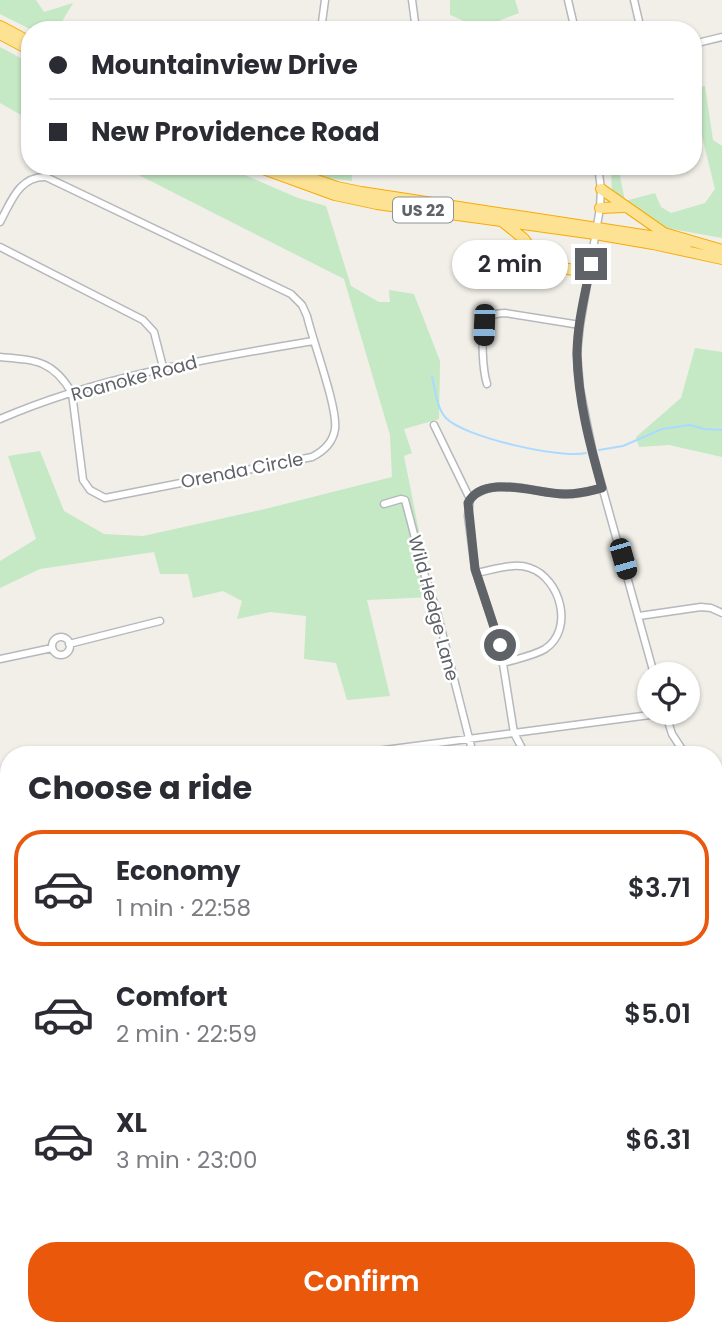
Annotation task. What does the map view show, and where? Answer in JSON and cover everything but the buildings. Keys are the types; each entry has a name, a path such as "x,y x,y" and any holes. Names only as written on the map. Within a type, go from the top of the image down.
{"highway":[{"path":"0,26 21,37"},
{"path":"0,34 21,45"},
{"name":"US 22","path":"280,175 335,195 377,204 502,222 596,230 722,259"},
{"name":"US 22","path":"302,175 361,192 596,230 689,242 722,250"},
{"path":"601,189 623,207 664,233 689,242"},
{"path":"600,208 623,207"},
{"path":"502,222 524,239 542,264 589,273"}],"street":[{"path":"322,21 324,0"},
{"path":"412,0 415,21"},
{"path":"568,0 573,21"},
{"path":"634,0 639,21"},
{"path":"702,42 722,37"},
{"path":"599,175 600,208 577,353 580,389 590,443 651,662"},
{"name":"Orenda Circle","path":"0,222 23,184 40,177 51,179 243,273 291,293 304,309 336,425 330,443 312,457 150,488 119,497 99,496 86,485 82,474 72,393"},
{"path":"0,247 143,320 154,332 163,367"},
{"path":"486,384 483,370 484,325 493,315 505,313 580,325"},
{"name":"Roanoke Road","path":"0,419 72,393 163,367 313,341"},
{"path":"0,357 39,361 55,372 72,393"},
{"path":"434,425 470,499 468,516 476,573 496,633 514,733 521,746"},
{"path":"470,499 479,493 502,487 567,495 602,488"},
{"name":"Wild Hedge Lane","path":"384,504 405,500 425,576 438,612 468,738"},
{"path":"476,573 519,565 528,567 545,576 558,595 561,619 551,642 545,649 503,663"},
{"path":"639,616 701,607 722,613"},
{"path":"69,644 160,621"},
{"path":"58,638 66,639 69,644 64,654 58,654 52,649 58,638"},
{"path":"0,659 52,649"},
{"path":"421,746 637,717"},
{"path":"670,725 680,746"},
{"path":"468,738 470,746"}],"green space":[{"path":"0,0 36,0 44,12 73,3 62,21 21,21 21,24 0,14"},
{"path":"450,0 515,0 519,13 498,21 464,21 450,15"},
{"path":"0,47 21,58 21,115 0,103"},
{"path":"702,86 705,86 713,140 722,146 722,238 661,227 612,195 611,175 620,175 625,201 655,193 661,207 671,213 705,203 715,189 702,136"},
{"path":"139,175 245,175 298,198 326,206 351,286 379,302 390,302 389,290 414,294 440,361 439,419 404,429 412,453 404,456 432,597 367,600 390,696 347,700 336,663 304,659 306,616 270,612 237,619 242,601 223,591 193,598 188,574 160,574 154,552 40,569 0,588 0,561 36,539 8,456 40,451 64,511 104,534 143,536 392,477 390,435 344,279"},
{"path":"316,175 352,175 352,181"},
{"path":"695,348 722,352 722,457 669,445 639,447 636,437 681,398"}],"waterway":[{"path":"432,377 440,409 446,418 456,425 491,439 535,450 586,453"},
{"path":"599,450 623,446 662,429 690,425 722,430"}],"route":[{"path":"500,645 475,569 468,503 479,493 502,487 567,495 602,488 588,433 577,353 591,264"}]}
